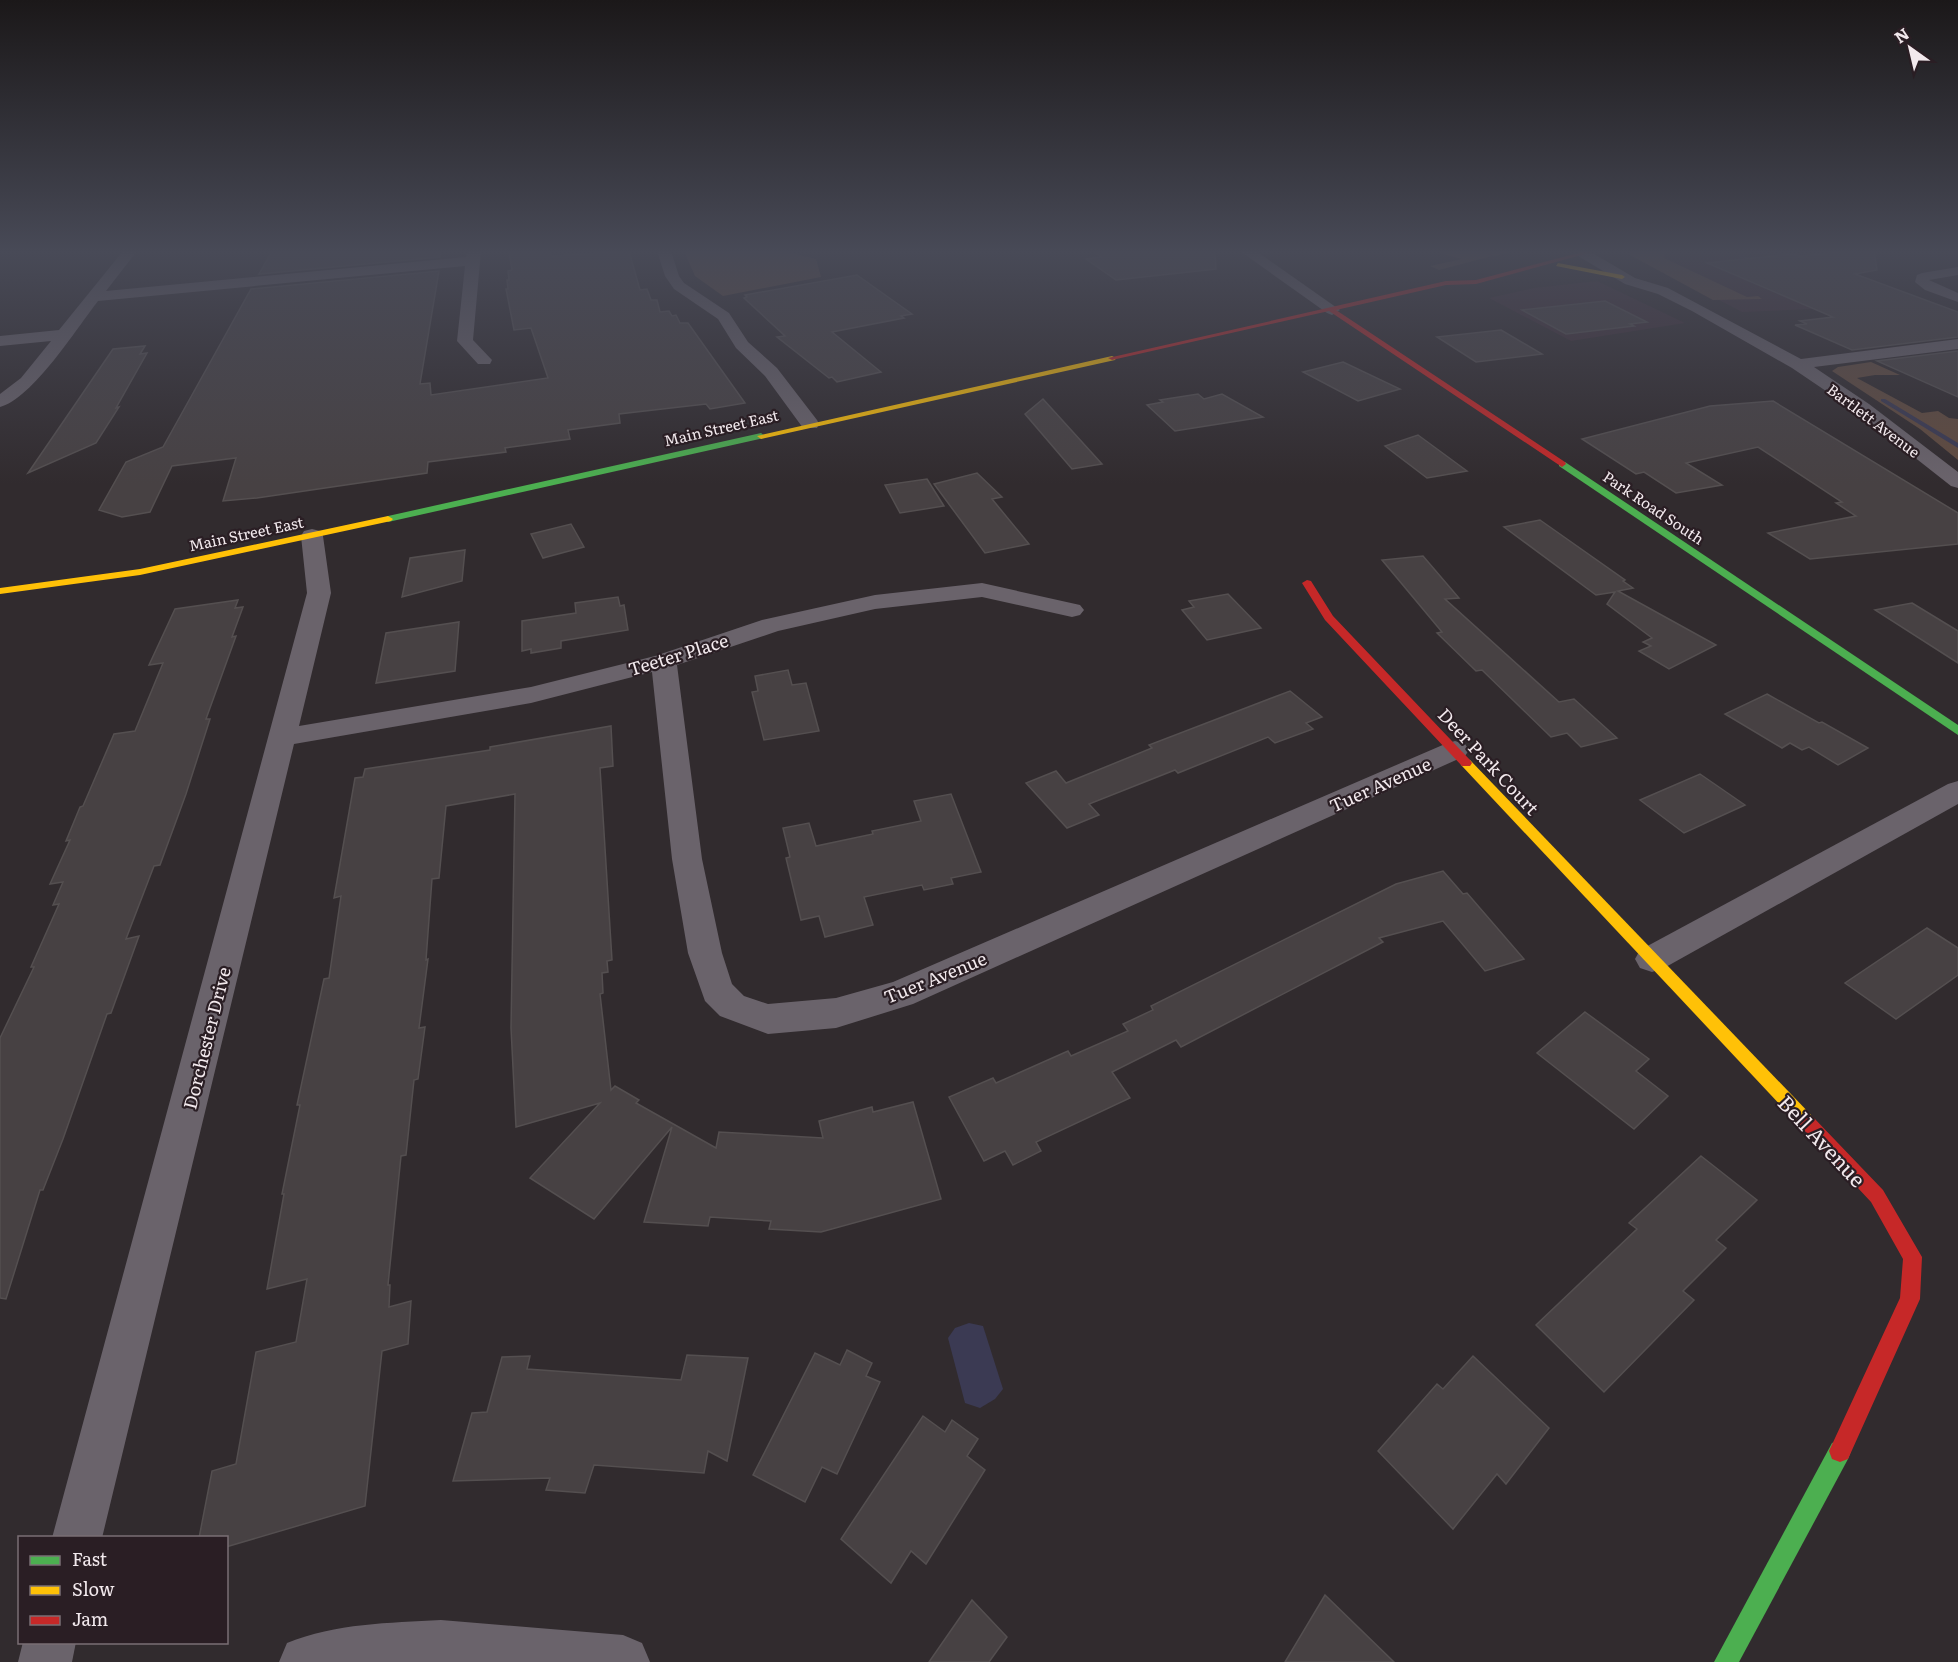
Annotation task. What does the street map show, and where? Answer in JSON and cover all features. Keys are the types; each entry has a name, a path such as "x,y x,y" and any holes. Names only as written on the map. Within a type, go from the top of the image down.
{"main road":[{"name":"Main Street East","path":"0,591 140,572 312,536 1247,329"},
{"name":"Park Road South","path":"1360,329 1958,731"},
{"name":"Deer Park Court","path":"1306,583 1329,618 1652,958"},
{"name":"Bell Avenue","path":"1652,958 1877,1196 1913,1257 1910,1299 1831,1471 1726,1662"}],"street":[{"path":"0,402 27,382 67,329"},
{"path":"466,329 465,341 484,360"},
{"path":"732,329 742,345 771,372 810,424"},
{"name":"Bartlett Avenue","path":"1732,329 1798,364 1863,408 1958,482"},
{"path":"0,341 61,335"},
{"path":"1798,364 1958,344"},
{"name":"Dorchester Drive","path":"78,1536 319,593 312,536"},
{"name":"Teeter Place","path":"283,737 531,695 664,661 771,625 875,602 982,590 1072,609"},
{"name":"Tuer Avenue","path":"664,661 687,859 705,953 717,991 732,1006 768,1019 836,1013 901,994 1455,750"},
{"path":"1652,958 1958,791"},
{"path":"45,1662 50,1644"},
{"path":"306,1662 347,1653 441,1646 623,1662"}],"shaded area":[{"path":"1547,329 1650,329 1571,341"},
{"path":"1871,362 1900,375 1857,378 1922,413 1938,411 1949,418 1958,419 1958,460 1920,429 1832,371 1838,367"}],"water":[{"path":"969,1323 983,1326 1003,1389 995,1399 980,1408 965,1403 948,1338 955,1328"}],"building":[{"path":"229,329 429,329 420,384 430,383 431,395 548,378 531,329 692,329 745,403 710,409 706,404 619,414 620,423 568,430 570,439 505,448 506,452 428,462 427,473 257,498 223,501 236,458 172,466 150,512 122,517 99,510 126,462 163,447"},
{"path":"777,329 850,329 832,332 881,372 837,382 777,337 785,336"},
{"path":"1556,329 1612,329 1566,334"},
{"path":"1803,329 1958,329 1958,337 1852,350"},
{"path":"1501,330 1542,354 1476,362 1437,337"},
{"path":"145,346 140,354 147,353 116,408 119,407 96,443 28,473 113,349"},
{"path":"1958,351 1958,397 1877,361"},
{"path":"1343,362 1400,389 1358,401 1303,372"},
{"path":"1198,394 1204,399 1222,394 1263,417 1175,431 1147,405 1163,402 1160,400"},
{"path":"1043,399 1102,464 1072,469 1025,414"},
{"path":"1773,401 1958,513 1958,544 1810,559 1768,533 1856,516 1836,503 1842,502 1758,447 1686,463 1722,485 1676,493 1644,472 1636,474 1582,439 1710,406"},
{"path":"1418,435 1467,471 1427,478 1385,446"},
{"path":"977,473 1002,497 992,499 1029,544 985,553 934,484"},
{"path":"927,479 944,506 900,513 885,485"},
{"path":"1540,520 1633,588 1618,591 1716,645 1669,669 1639,651 1651,646 1643,642 1652,638 1607,604 1615,592 1596,595 1504,527"},
{"path":"571,524 584,547 543,558 531,534"},
{"path":"465,550 462,581 402,597 410,558"},
{"path":"1423,556 1459,598 1445,599 1559,702 1574,699 1617,738 1581,747 1567,733 1551,737 1482,670 1476,671 1437,633 1442,632 1382,560"},
{"path":"1228,594 1261,628 1207,640 1182,610 1194,607 1189,601"},
{"path":"618,597 620,606 624,605 628,630 561,641 561,648 531,653 531,649 522,651 522,621 576,613 575,603"},
{"path":"238,600 235,608 243,607 232,637 236,636 206,719 210,719 186,794 160,865 154,866 126,939 139,936 111,1013 107,1014 63,1139 43,1190 40,1190 6,1299 0,1298 0,1038 34,967 31,967 59,904 53,905 63,882 50,884 70,840 66,841 80,807 83,806 114,734 135,731 163,663 149,665 175,609"},
{"path":"1912,603 1958,631 1958,663 1875,610"},
{"path":"459,622 455,671 376,683 386,633"},
{"path":"788,670 792,685 806,683 819,731 764,740 752,692 758,691 755,676"},
{"path":"1290,691 1322,717 1306,723 1313,729 1275,743 1268,737 1178,773 1175,770 1089,804 1099,815 1067,828 1026,783 1056,771 1066,783 1152,748 1149,745"},
{"path":"1767,694 1868,748 1838,765 1809,747 1802,750 1790,743 1782,748 1725,714"},
{"path":"611,726 613,766 600,768 612,960 607,961 608,972 602,973 603,993 600,994 611,1090 615,1086 639,1100 636,1103 716,1148 719,1132 823,1138 819,1121 872,1107 873,1112 913,1102 941,1199 821,1232 769,1229 771,1221 710,1217 708,1226 644,1222 672,1127 594,1219 530,1178 600,1103 516,1127 511,1028 515,794 446,806 439,878 432,879 426,960 428,959 419,1028 425,1027 418,1079 414,1080 406,1155 401,1156 388,1285 390,1285 389,1307 411,1301 408,1344 382,1351 365,1506 228,1546 228,1536 199,1536 212,1471 236,1464 256,1352 296,1342 307,1279 267,1289 284,1194 282,1194 300,1105 297,1105 324,979 329,978 341,896 334,898 355,778 363,777 365,769 490,750 490,747"},
{"path":"1700,774 1745,805 1684,833 1640,800"},
{"path":"951,794 981,872 951,878 953,884 924,890 922,885 864,897 873,925 825,937 819,916 801,920 786,858 790,857 783,828 809,823 816,846 921,821 914,801"},
{"path":"1443,871 1463,894 1467,893 1524,959 1485,971 1443,921 1379,938 1383,942 1181,1047 1176,1040 1112,1072 1130,1098 1036,1142 1041,1151 1013,1165 1005,1151 984,1161 949,1097 993,1078 996,1083 1068,1051 1071,1056 1128,1031 1123,1024 1153,1010 1151,1006 1396,884"},
{"path":"1927,928 1958,948 1958,975 1896,1019 1845,983"},
{"path":"1585,1012 1649,1059 1636,1071 1668,1096 1634,1129 1537,1053"},
{"path":"1701,1156 1757,1200 1716,1240 1726,1248 1683,1291 1694,1300 1604,1392 1536,1325 1637,1229 1629,1223"},
{"path":"847,1350 872,1363 866,1376 880,1382 837,1474 822,1467 805,1502 753,1475 815,1353 840,1365"},
{"path":"687,1355 748,1358 727,1461 708,1451 704,1473 594,1465 585,1493 546,1490 550,1478 453,1481 472,1413 487,1412 502,1357 530,1356 527,1369 681,1380"},
{"path":"1473,1356 1549,1428 1506,1484 1497,1474 1453,1529 1378,1451 1437,1384 1443,1389"},
{"path":"923,1416 945,1432 952,1420 978,1439 967,1456 985,1470 926,1564 911,1551 891,1583 841,1539"},
{"path":"1325,1595 1394,1662 1285,1662"},
{"path":"972,1600 1007,1637 989,1662 929,1662"}],"waterway":[{"path":"1883,400 1958,446"}],"traffic: fast":[{"path":"388,519 761,436"},
{"path":"1562,464 1958,731"},
{"path":"1726,1662 1840,1451"}],"traffic: slow":[{"path":"761,436 1112,358"},
{"path":"0,591 140,572 388,519"},
{"path":"1466,763 1807,1122"}],"traffic: jam":[{"path":"1112,358 1243,329"},
{"path":"1360,329 1562,464"},
{"path":"1307,583 1329,618 1466,763"},
{"path":"1807,1122 1877,1196 1913,1257 1910,1299 1840,1451"}]}
